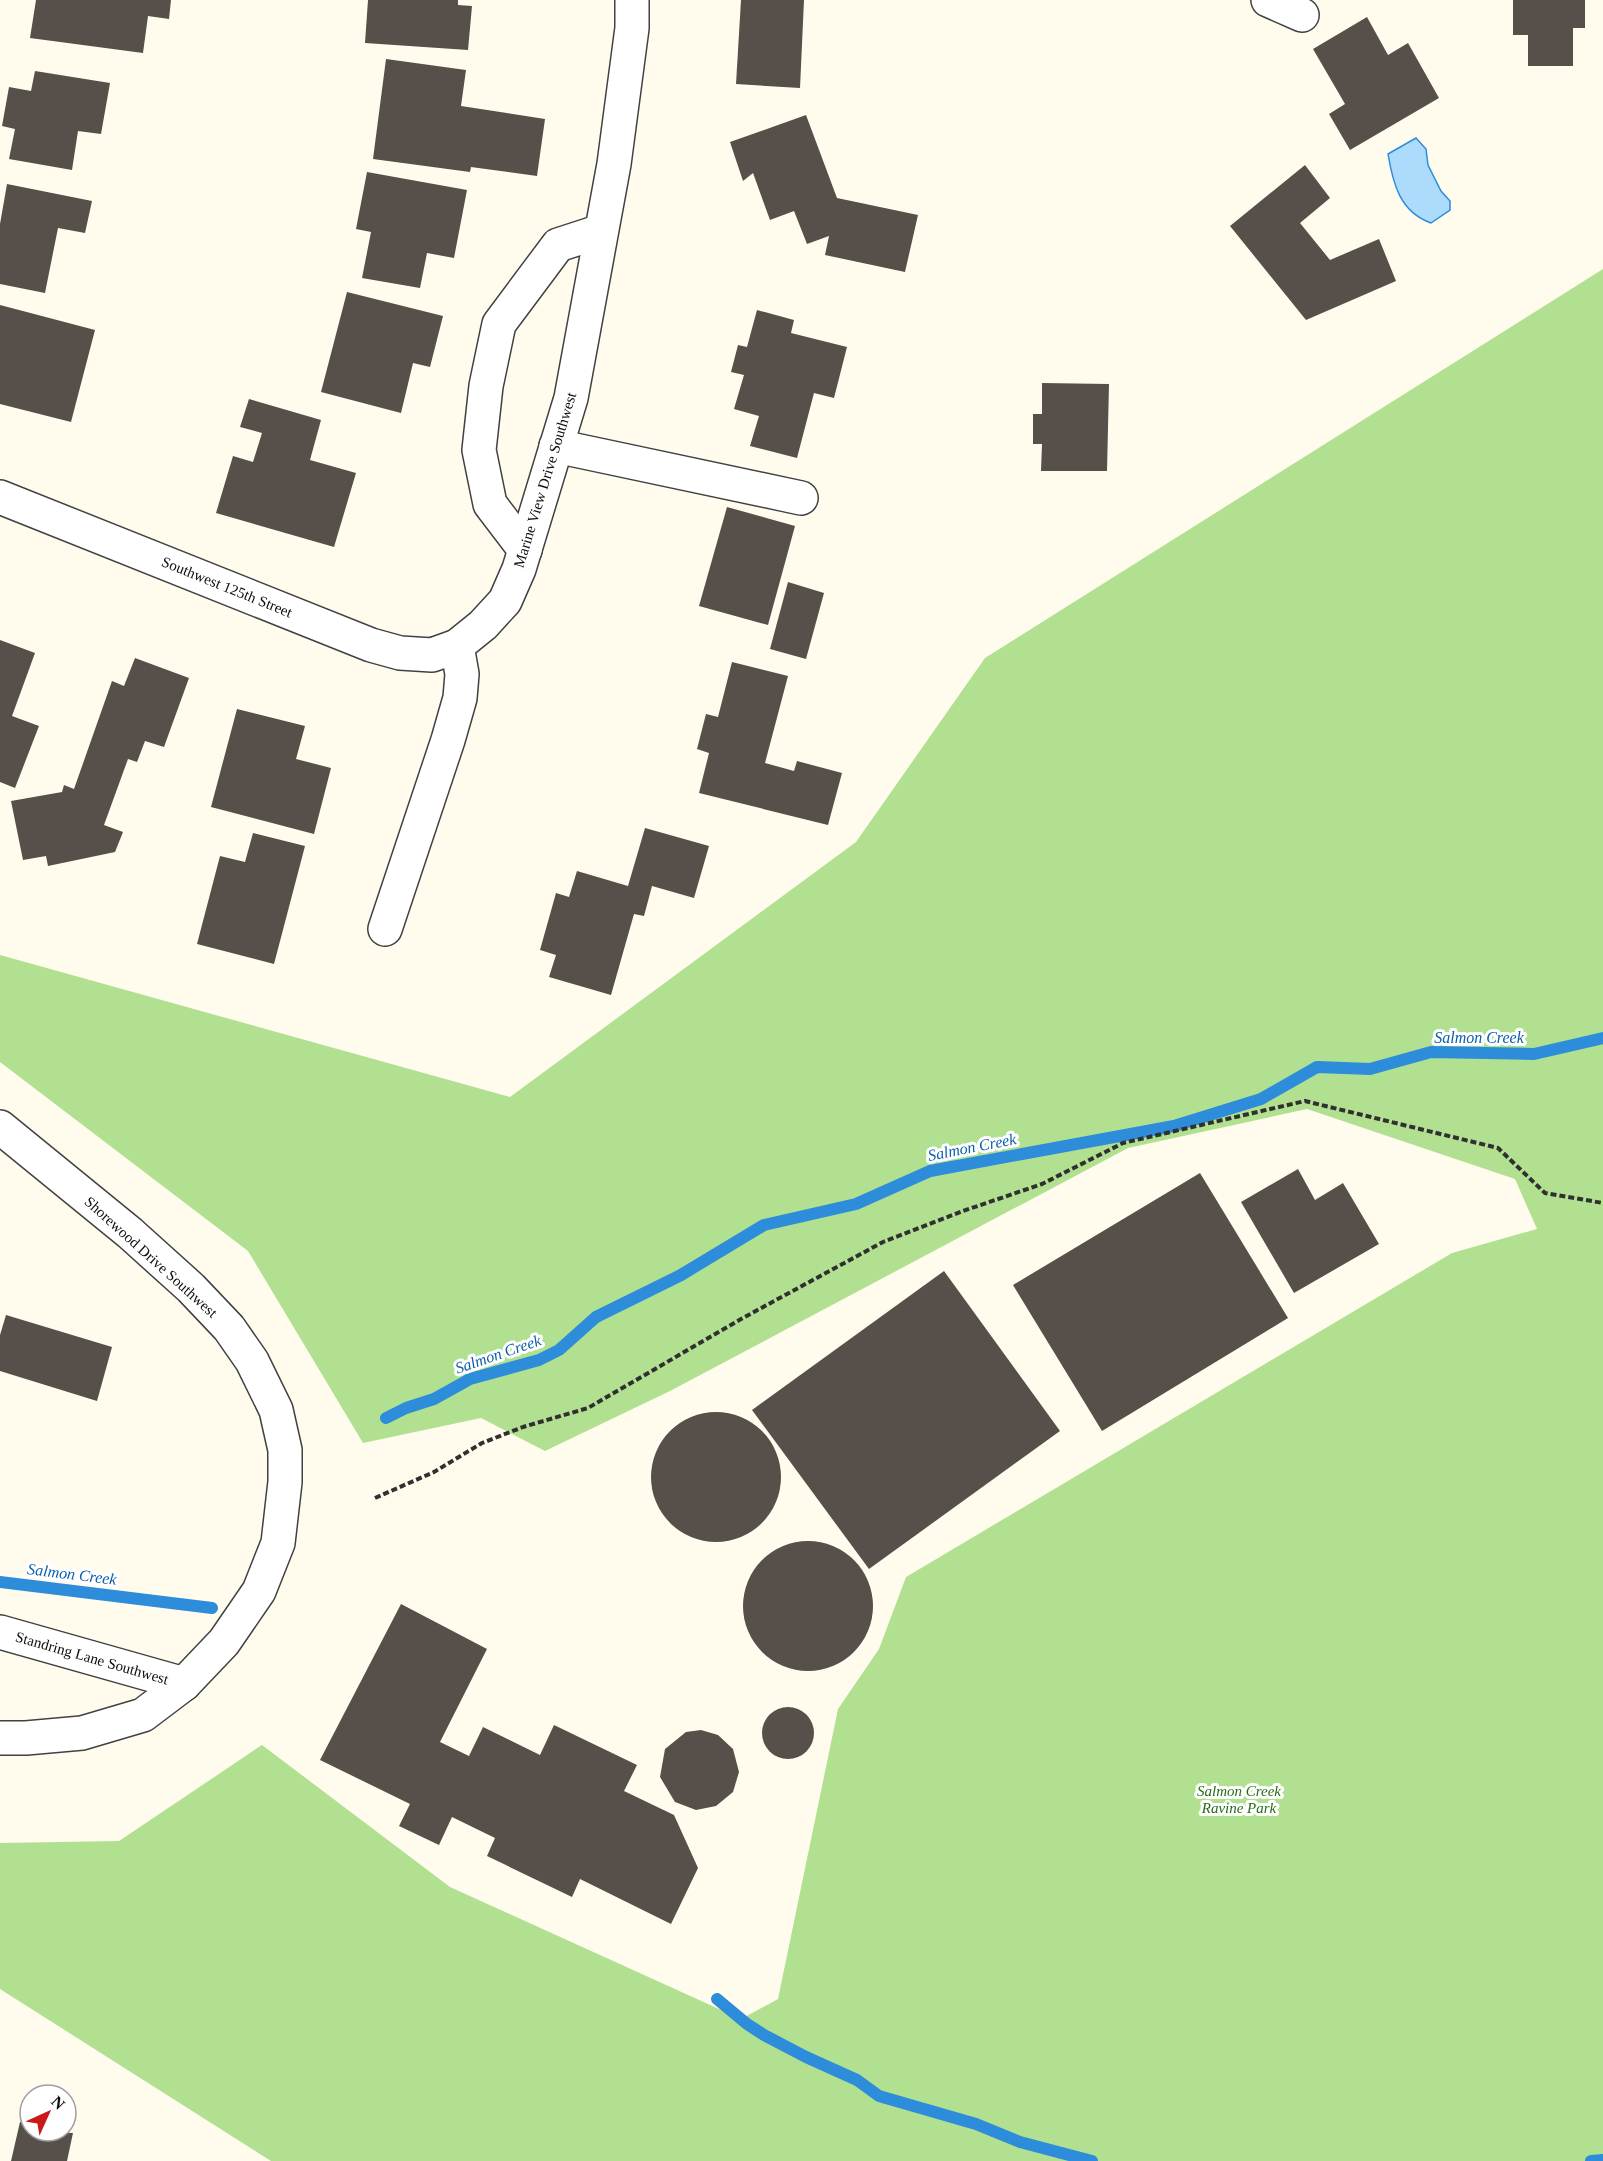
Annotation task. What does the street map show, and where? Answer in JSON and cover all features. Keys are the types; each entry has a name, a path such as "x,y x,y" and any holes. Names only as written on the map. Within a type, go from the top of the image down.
{"street":[{"name":"Marine View Drive Southwest","path":"457,646 483,625 505,601 525,550 571,398 614,164 632,28 633,0"},
{"path":"1268,0 1302,15"},
{"path":"525,550 490,504 479,450 486,386 499,324 558,245 601,231"},
{"path":"556,446 801,498"},
{"name":"Southwest 125th Street","path":"0,497 371,645 400,653 432,655 457,646"},
{"path":"385,929 460,698 462,674 457,646"},
{"name":"Shorewood Drive Southwest","path":"0,1127 130,1233 190,1288 229,1328 252,1361 276,1410 285,1450 285,1482 278,1543 259,1591 224,1642 184,1684 143,1715 82,1733 0,1738"},
{"name":"Standring Lane Southwest","path":"0,1632 184,1684"}],"path":[{"path":"375,1498 434,1472 482,1443 523,1427 588,1408 741,1319 883,1242 963,1210 1042,1184 1123,1143 1305,1101 1498,1148 1545,1193 1603,1203"}],"green space":[{"name":"Salmon Creek Ravine Park","path":"1603,269 1603,2161 271,2161 0,1989 0,1843 119,1841 262,1745 450,1887 741,2019 778,1999 838,1709 879,1649 906,1577 1452,1253 1537,1229 1515,1179 1307,1109 1128,1148 670,1391 545,1451 481,1418 363,1443 248,1251 0,1062 0,955 510,1097 856,842 985,658"}],"water":[{"path":"1416,138 1426,149 1428,165 1441,191 1450,201 1450,210 1431,223 1412,212 1400,196 1392,176 1388,154"}],"building":[{"path":"36,0 171,0 169,19 148,16 143,53 30,38"},
{"path":"368,0 458,0 458,5 472,6 468,50 365,43"},
{"path":"741,0 804,0 800,88 736,84"},
{"path":"1513,0 1585,0 1585,28 1573,28 1573,66 1528,66 1528,35 1513,35"},
{"path":"1367,17 1388,55 1408,43 1439,98 1350,150 1329,114 1345,104 1313,49"},
{"path":"386,59 466,70 461,106 545,119 537,176 471,167 470,172 373,159"},
{"path":"35,71 110,83 101,134 78,131 72,170 9,159 15,129 2,126 9,87 31,91"},
{"path":"806,115 837,198 918,215 905,272 825,255 829,236 807,244 794,211 770,220 753,173 743,181 730,142"},
{"path":"1305,165 1330,198 1300,223 1330,260 1379,239 1396,281 1306,320 1230,226"},
{"path":"367,172 467,190 454,258 427,253 420,288 362,278 371,232 356,229"},
{"path":"7,184 92,201 85,233 58,228 45,293 0,284 0,224"},
{"path":"347,292 443,316 430,367 413,363 401,413 321,392"},
{"path":"0,305 95,330 71,422 0,404"},
{"path":"757,310 794,320 791,333 847,347 834,398 814,393 797,458 750,446 759,416 734,409 744,375 731,372 738,345 747,347"},
{"path":"1042,383 1109,384 1107,471 1041,471 1042,444 1033,444 1033,414 1042,414"},
{"path":"249,399 321,420 310,460 356,473 334,547 216,513 233,456 253,462 262,433 240,427"},
{"path":"727,507 795,526 768,625 699,606"},
{"path":"788,582 824,593 806,659 770,649"},
{"path":"0,640 35,653 12,716 39,726 15,788 0,782"},
{"path":"135,658 189,678 164,747 145,741 137,762 128,759 104,825 123,832 115,852 48,866 46,856 23,860 11,801 62,792 64,785 74,789 112,681 124,686"},
{"path":"732,662 788,676 765,763 794,771 797,761 842,773 828,825 699,793 709,753 697,749 706,714 718,717"},
{"path":"237,709 305,726 296,759 331,768 314,834 211,807"},
{"path":"645,828 709,846 694,898 652,886 644,916 634,914 611,995 549,977 556,955 540,950 556,893 569,897 577,871 628,886"},
{"path":"253,833 305,846 274,964 197,944 220,856 245,862"},
{"path":"1298,1169 1315,1200 1343,1183 1379,1244 1294,1293 1241,1202"},
{"path":"1200,1173 1288,1318 1102,1431 1013,1285"},
{"path":"944,1271 1060,1431 869,1569 752,1410"},
{"path":"6,1315 112,1347 97,1401 0,1371 0,1335"},
{"path":"716,1412 741,1417 762,1431 776,1452 781,1477 776,1502 762,1523 741,1537 716,1542 691,1537 670,1523 656,1502 651,1477 656,1452 670,1431 691,1417"},
{"path":"808,1541 833,1546 854,1560 868,1581 873,1606 868,1631 854,1652 833,1666 808,1671 783,1666 762,1652 748,1631 743,1606 748,1581 762,1560 783,1546"},
{"path":"401,1604 487,1649 440,1742 469,1756 483,1727 540,1755 554,1725 637,1765 624,1791 674,1815 698,1868 671,1924 580,1879 572,1897 487,1856 495,1838 452,1817 439,1845 399,1826 410,1804 320,1760"},
{"path":"783,1707 793,1707 803,1711 810,1718 814,1733 810,1748 803,1755 793,1759 783,1759 773,1755 766,1748 762,1738 762,1728 766,1718 773,1711"},
{"path":"701,1730 718,1735 733,1749 739,1772 733,1792 716,1806 696,1810 675,1802 660,1777 665,1749 686,1732"},
{"path":"18,2131 18,2143 71,2143 67,2161 11,2161"}],"waterway":[{"name":"Salmon Creek","path":"386,1418 406,1408 434,1399 470,1379 539,1360 559,1350 596,1317 681,1275 764,1225 856,1204 930,1171 1174,1126 1261,1099 1317,1067 1370,1069 1431,1052 1534,1054 1603,1038"},
{"name":"Salmon Creek","path":"0,1582 212,1608"},
{"path":"717,1999 764,2035 857,2080 879,2096 976,2124 1020,2142 1092,2161"},
{"path":"1591,2161 1603,2160"}]}
